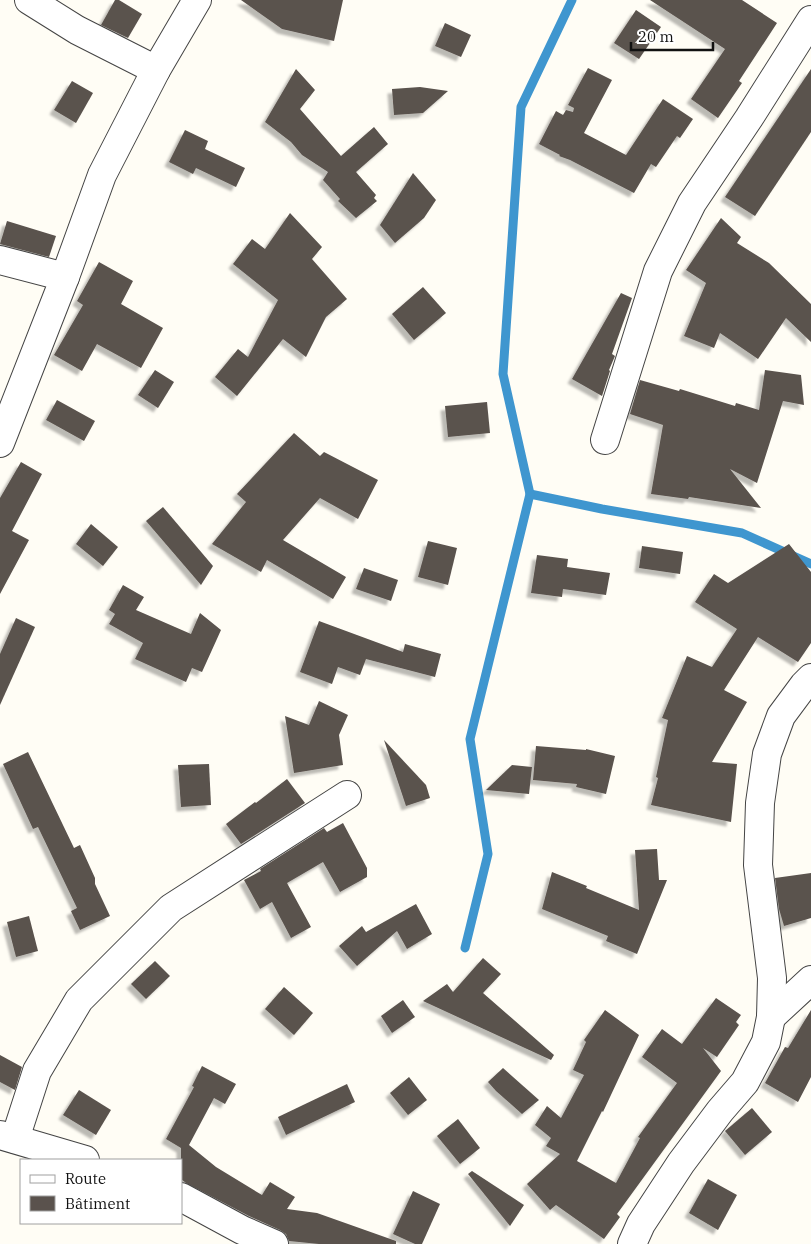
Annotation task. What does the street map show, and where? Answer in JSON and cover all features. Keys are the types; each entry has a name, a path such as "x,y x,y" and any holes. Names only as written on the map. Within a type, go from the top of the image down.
{"street":[{"path":"29,0 77,30 156,70"},
{"path":"0,444 65,277 102,175 156,70 197,0"},
{"path":"605,440 658,271 692,203 811,20"},
{"path":"0,260 65,277"},
{"path":"632,1244 641,1224 681,1163 720,1111 746,1082 766,1042 772,1017 772,978 758,864 760,803 767,754 781,716 811,678"},
{"path":"82,1159 7,1137 37,1071 78,1000 171,908 347,795"},
{"path":"772,1017 811,980"},
{"path":"182,1198 242,1230 274,1244"}],"building":[{"path":"115,0 119,0 142,14 128,38 101,25"},
{"path":"241,0 343,0 334,41 282,29"},
{"path":"650,0 742,0 777,23 739,81 742,83 718,118 691,99 725,49"},
{"path":"636,10 661,27 639,59 614,43"},
{"path":"445,23 471,35 461,57 435,46"},
{"path":"588,68 612,80 584,133 626,155 663,99 693,119 680,138 677,136 656,167 651,164 634,193 539,144 556,111 563,115 566,110 573,112 574,108 568,105"},
{"path":"296,69 315,90 300,109 341,156 374,127 388,144 356,172 376,195 374,198 377,201 356,218 338,201 340,199 323,180 328,172 302,155 291,142 265,122"},
{"path":"811,69 811,132 755,216 725,197"},
{"path":"72,81 93,93 76,123 54,110"},
{"path":"420,87 448,91 423,113 394,115 392,89"},
{"path":"185,130 208,141 205,149 245,168 236,187 196,168 193,174 169,162"},
{"path":"413,173 436,200 424,218 395,243 380,225"},
{"path":"290,213 322,247 312,259 347,299 326,317 306,357 283,339 237,396 215,377 238,349 248,357 278,300 233,264 252,239 265,249"},
{"path":"721,218 741,237 737,243 769,263 811,304 811,342 786,318 758,359 720,333 714,348 684,336 706,283 686,270"},
{"path":"7,221 56,236 49,257 0,244"},
{"path":"99,262 133,281 121,304 163,328 141,368 97,344 82,371 54,355 83,305 77,301"},
{"path":"423,287 446,313 414,340 392,314"},
{"path":"621,293 632,298 612,354 615,356 602,396 572,379"},
{"path":"155,370 174,382 158,408 138,395"},
{"path":"765,370 801,375 804,405 783,401 757,483 730,469 761,508 689,497 688,499 651,494 663,425 630,414 640,380 679,391 680,389 735,406 736,403 759,410"},
{"path":"57,400 95,421 84,441 46,420"},
{"path":"487,402 490,433 448,437 445,406"},
{"path":"294,433 320,456 324,452 378,480 358,519 320,498 283,540 346,577 333,599 267,560 261,572 212,544 246,502 237,494"},
{"path":"21,462 42,474 12,531 29,540 0,594 0,498"},
{"path":"163,507 213,566 201,585 146,521"},
{"path":"91,524 118,547 103,566 76,544"},
{"path":"428,541 457,548 448,585 418,577"},
{"path":"789,544 811,572 811,643 798,662 758,637 724,690 747,702 712,762 737,764 731,822 651,805 658,778 656,777 668,720 662,718 687,656 712,667 737,629 695,602 714,574 728,583"},
{"path":"642,546 683,552 680,574 639,568"},
{"path":"537,555 568,559 567,567 610,573 606,595 563,589 562,597 531,593"},
{"path":"364,568 398,580 391,601 356,589"},
{"path":"123,585 144,597 136,610 191,634 200,613 221,630 202,672 192,668 186,682 135,659 143,643 109,624 115,614 109,610"},
{"path":"16,618 35,627 0,705 0,654"},
{"path":"319,621 403,652 405,644 441,654 435,677 366,659 360,675 338,667 332,684 300,672"},
{"path":"319,701 348,715 339,735 343,765 294,773 285,716 309,725"},
{"path":"384,740 426,785 430,798 406,806"},
{"path":"536,746 586,749 615,756 606,794 576,787 577,784 533,780"},
{"path":"28,752 74,848 80,845 110,916 80,930 71,911 77,908 38,827 33,829 3,764"},
{"path":"209,764 211,805 181,807 178,765"},
{"path":"512,765 532,767 529,794 486,790"},
{"path":"287,779 305,803 241,844 226,824"},
{"path":"343,823 367,868 367,877 340,892 323,862 287,883 311,927 291,938 272,902 260,909 244,880 261,871 260,869 324,828 327,832"},
{"path":"657,849 659,880 667,880 637,954 606,941 608,936 542,909 552,872 639,910 635,850"},
{"path":"811,873 811,918 784,926 779,909 775,878"},
{"path":"416,904 432,934 407,949 397,931 357,966 339,946 362,926 366,932"},
{"path":"29,916 38,951 16,957 7,922"},
{"path":"483,958 501,974 483,993 554,1055 551,1060 423,1001 447,984 453,992"},
{"path":"155,961 170,976 146,999 131,984"},
{"path":"284,987 313,1013 294,1035 265,1009"},
{"path":"716,998 741,1015 736,1022 739,1025 717,1057 703,1048 721,1071 617,1214 620,1217 604,1239 556,1205 550,1210 527,1184 560,1154 546,1146 551,1138 535,1125 547,1106 561,1118 584,1075 573,1070 586,1042 584,1040 605,1010 639,1035 603,1112 577,1161 616,1183 640,1138 638,1137 677,1083 642,1057 662,1029 682,1044"},
{"path":"403,1000 415,1017 392,1033 381,1016"},
{"path":"811,1010 811,1077 798,1102 765,1083 785,1047 788,1048"},
{"path":"0,1055 22,1067 15,1090 0,1082"},
{"path":"202,1066 236,1084 225,1104 214,1098 189,1145 216,1167 262,1195 270,1182 295,1197 287,1209 317,1213 396,1241 396,1244 319,1244 289,1241 286,1234 280,1230 186,1183 182,1180 181,1148 166,1139 194,1087 192,1086"},
{"path":"503,1068 539,1100 522,1114 488,1082"},
{"path":"409,1077 427,1100 408,1115 390,1093"},
{"path":"347,1084 355,1102 286,1135 278,1117"},
{"path":"79,1090 111,1110 96,1135 63,1115"},
{"path":"752,1108 772,1132 745,1155 725,1131"},
{"path":"458,1119 480,1148 460,1164 437,1136"},
{"path":"472,1171 524,1205 510,1226 468,1174"},
{"path":"708,1179 737,1195 718,1230 689,1213"},
{"path":"413,1191 440,1204 422,1244 415,1244 393,1234"}],"waterway":[{"path":"465,948 488,854 470,739 530,494 503,374 521,107 572,0"},
{"path":"530,494 602,509 742,533 811,564"}]}
